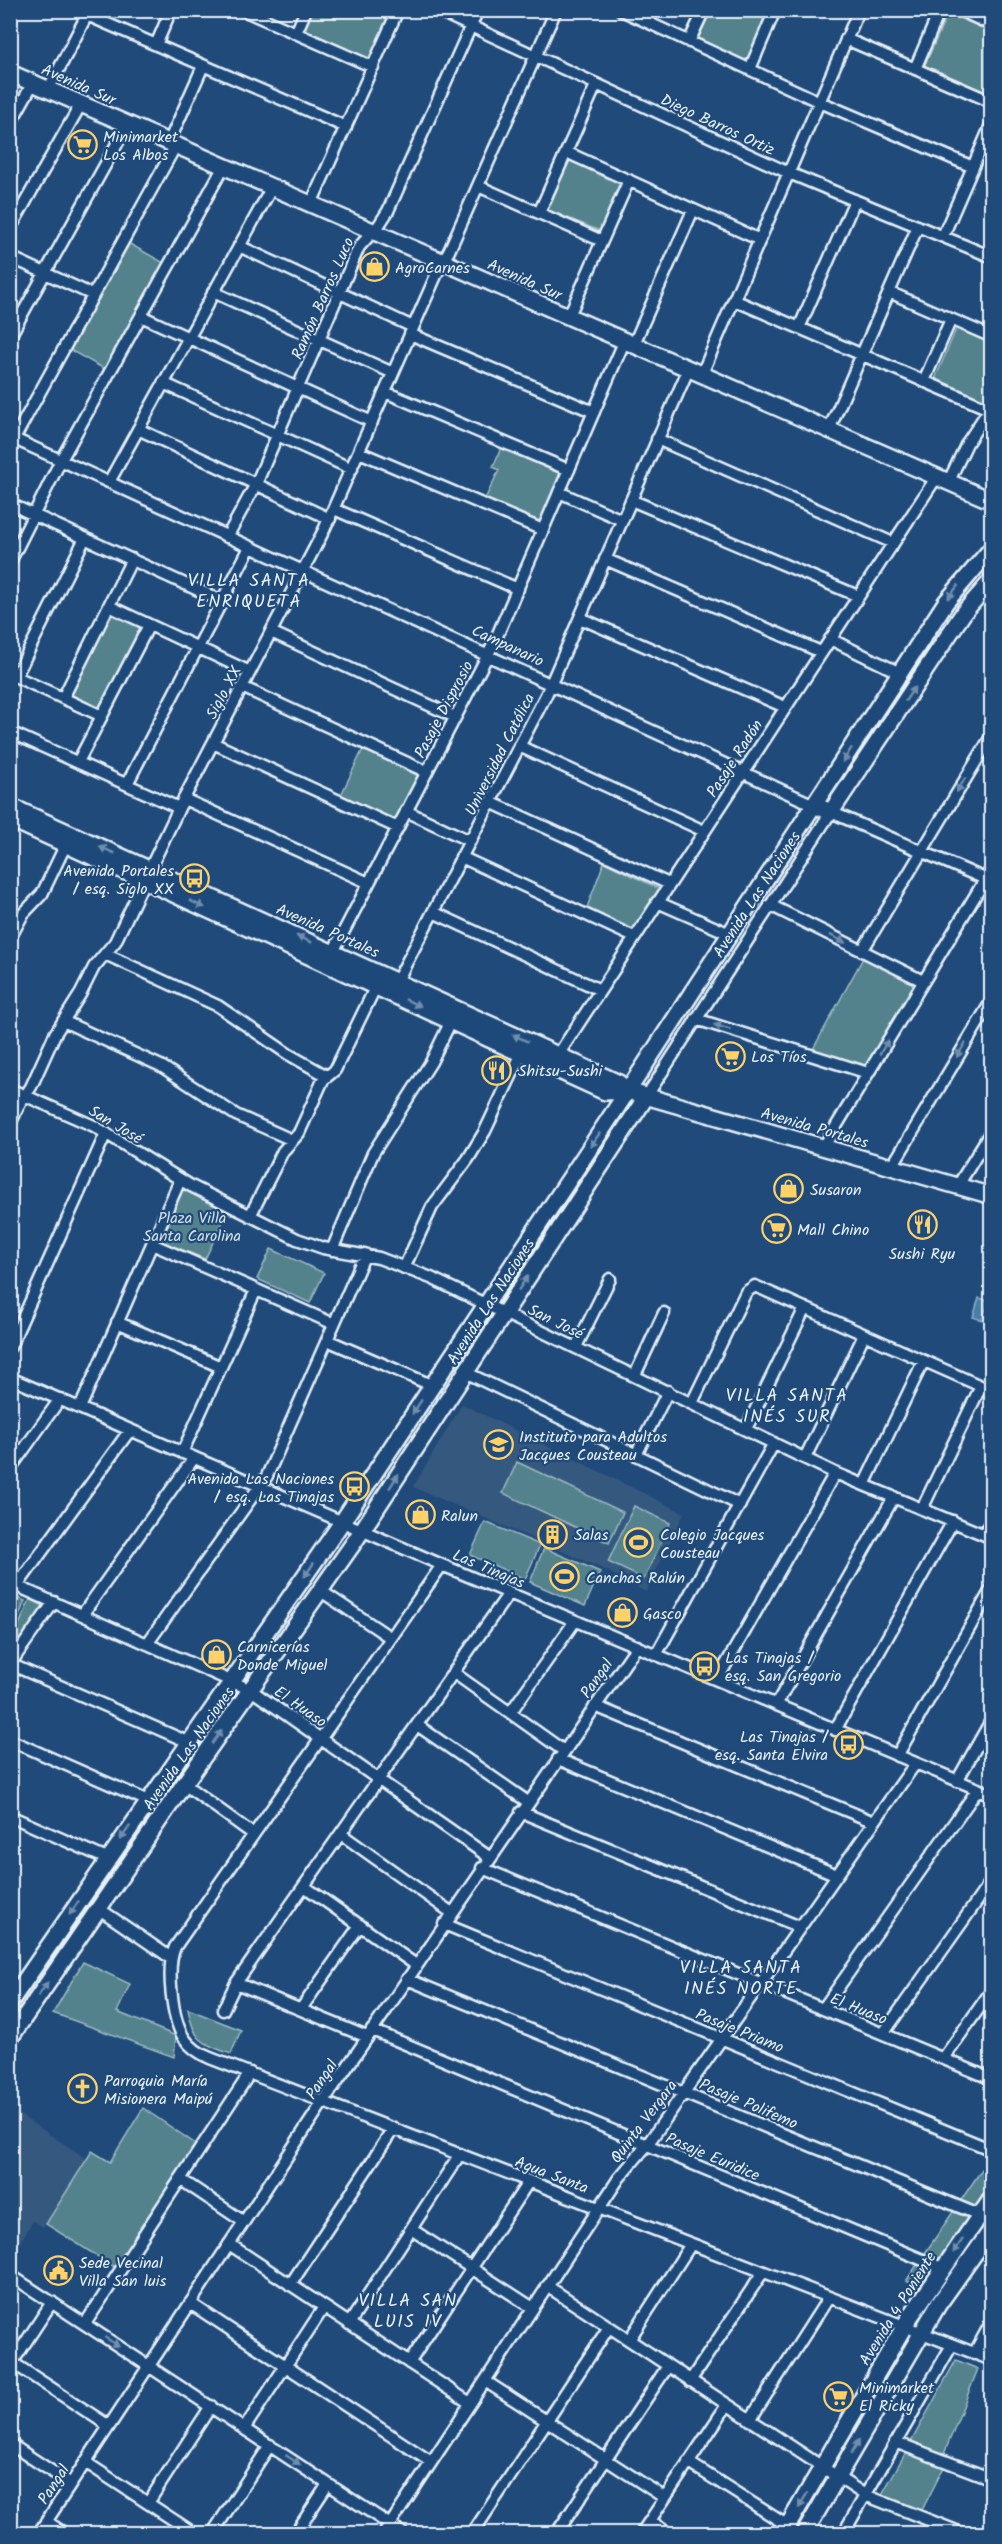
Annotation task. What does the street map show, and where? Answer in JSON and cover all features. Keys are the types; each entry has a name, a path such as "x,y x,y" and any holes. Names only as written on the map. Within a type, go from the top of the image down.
{"street":[{"path":"156,45 171,10"},
{"path":"243,10 373,66"},
{"path":"296,33 306,10"},
{"path":"311,204 398,10"},
{"name":"Diego Barros Ortiz","path":"436,10 789,173 992,257"},
{"name":"Ramón Barros Luco","path":"227,537 256,484 359,247 388,211 478,10"},
{"name":"Siglo XX","path":"10,1124 63,1021 94,968 115,942 181,803 332,514 442,262 449,251 556,10"},
{"path":"689,42 704,10"},
{"path":"750,69 775,10"},
{"name":"Universidad Católica","path":"397,981 551,684 657,439 734,300 859,10"},
{"path":"915,69 940,10"},
{"path":"959,10 992,25"},
{"path":"626,12 820,102 973,167"},
{"path":"48,90 88,13 203,66 346,127"},
{"path":"846,39 992,102"},
{"path":"12,438 93,295 172,144 203,66"},
{"name":"Avenida Sur","path":"10,73 828,432 992,501"},
{"path":"10,124 33,83"},
{"path":"539,213 597,84"},
{"path":"10,229 81,104"},
{"path":"943,236 992,123"},
{"path":"10,336 15,316 45,273 128,124"},
{"path":"566,152 760,240"},
{"path":"10,562 61,460 224,166"},
{"path":"568,318 629,180"},
{"path":"478,186 602,241"},
{"path":"109,482 272,187"},
{"path":"799,328 855,200"},
{"name":"Pasaje Disprosio","path":"333,952 488,656 594,412 693,210"},
{"path":"828,432 918,226"},
{"path":"239,246 339,292 412,330 594,412"},
{"path":"10,257 93,295"},
{"path":"213,292 393,374"},
{"path":"889,292 992,337"},
{"path":"734,300 990,407"},
{"path":"141,316 372,422"},
{"path":"924,381 951,319"},
{"path":"163,383 351,469"},
{"path":"385,392 569,470"},
{"name":"Pasaje Radón","path":"558,1055 893,543 942,480 990,407"},
{"path":"138,429 256,484 518,589"},
{"name":"Campanario","path":"12,438 831,813 988,880"},
{"path":"657,439 893,543"},
{"path":"359,452 543,530"},
{"path":"559,492 622,520"},
{"path":"631,500 858,596"},
{"path":"10,504 222,601"},
{"path":"85,538 13,675 102,716"},
{"path":"127,784 250,547"},
{"name":"Avenida Las Naciones","path":"10,2002 342,1522 628,1091 956,588 992,548"},
{"path":"63,698 132,559"},
{"path":"605,559 821,652"},
{"name":"Avenida Las Naciones","path":"10,2038 98,1908 321,1591 964,612 986,593 992,579"},
{"path":"109,606 250,672"},
{"path":"580,618 785,707"},
{"path":"78,762 149,625"},
{"path":"271,632 455,717"},
{"path":"830,639 900,673"},
{"path":"242,687 426,772"},
{"path":"10,732 127,784 181,803 369,883"},
{"path":"862,951 992,735"},
{"path":"213,743 398,828"},
{"path":"519,746 704,831"},
{"path":"490,802 669,884"},
{"name":"Avenida Portales","path":"10,806 376,986 605,1092 628,1091 992,1196"},
{"path":"406,811 470,841"},
{"name":"Avenida Portales","path":"10,819 333,952 619,1083 628,1091"},
{"path":"10,938 23,914 42,894 66,844"},
{"path":"461,857 634,937"},
{"path":"823,1148 923,981 988,880 992,868"},
{"path":"657,902 730,934"},
{"path":"770,906 923,981"},
{"path":"748,907 763,916"},
{"path":"433,912 600,990"},
{"path":"105,954 218,1006 288,1054 327,1076"},
{"path":"250,1216 292,1140 299,1133 327,1076 335,1070 376,986"},
{"path":"891,1168 992,1000"},
{"path":"696,1019 868,1073"},
{"path":"63,1021 161,1066 236,1115 292,1140"},
{"path":"332,1250 373,1153 431,1062 451,1021"},
{"path":"404,1268 432,1207 468,1159 485,1131 522,1053"},
{"name":"San José","path":"10,1089 106,1133 180,1180 306,1243 332,1250 365,1254 404,1268 504,1312 836,1473 988,1536"},
{"path":"957,1187 992,1130"},
{"path":"10,1347 106,1133"},
{"path":"80,1408 180,1180"},
{"path":"152,1244 334,1324"},
{"path":"147,1644 261,1486 365,1254"},
{"path":"576,1347 610,1279"},
{"path":"692,1403 746,1292 752,1286 760,1287 992,1391"},
{"path":"182,1452 256,1290"},
{"path":"746,1429 806,1308"},
{"path":"635,1375 664,1312"},
{"path":"117,1322 221,1367"},
{"path":"805,1458 864,1335"},
{"path":"327,1340 431,1386"},
{"path":"864,1485 923,1362"},
{"path":"465,1372 740,1505"},
{"name":"Las Tinajas","path":"10,1378 442,1565 992,1795"},
{"path":"922,1509 981,1386"},
{"path":"636,1455 668,1391"},
{"path":"10,1469 60,1399"},
{"path":"14,1584 130,1430"},
{"path":"656,1655 774,1443"},
{"path":"82,1615 194,1458"},
{"path":"717,1680 836,1473"},
{"path":"776,1705 894,1497"},
{"path":"988,1536 992,1519"},
{"path":"835,1730 953,1521"},
{"path":"98,1908 171,1958 178,1942 442,1565"},
{"name":"El Huaso","path":"14,1584 251,1690 489,1857"},
{"path":"897,1756 992,1588"},
{"path":"321,1591 391,1638"},
{"path":"223,2010 236,1983 509,1593"},
{"path":"54,1602 11,1664 188,1742"},
{"path":"510,1713 574,1621"},
{"name":"Pangal","path":"38,2534 323,2102 489,1857 636,1647"},
{"path":"454,1673 510,1713 561,1755 837,1875"},
{"path":"595,1706 874,1822"},
{"path":"957,1781 992,1719"},
{"path":"417,1725 528,1802"},
{"path":"10,1740 148,1801"},
{"name":"Quinta Vergara","path":"387,2529 619,2178 647,2145 915,1764"},
{"path":"184,1785 253,1834"},
{"path":"823,2009 978,1789"},
{"path":"521,1812 800,1927"},
{"path":"10,1816 107,1859"},
{"path":"341,1834 452,1913"},
{"name":"El Huaso","path":"482,1868 992,2079"},
{"path":"884,2034 992,1880"},
{"path":"304,1886 416,1965"},
{"name":"Pasaje Priamo","path":"444,1924 992,2150"},
{"path":"301,2009 360,1925"},
{"name":"Agua Santa","path":"171,1958 176,2017 183,2037 191,2047 203,2055 992,2360"},
{"name":"Pasaje Polifemo","path":"407,1979 979,2215"},
{"name":"Pasaje Euridice","path":"236,1983 647,2145 942,2268"},
{"path":"943,2059 992,1990"},
{"path":"85,2324 250,2073"},
{"path":"290,2285 394,2128"},
{"path":"349,2324 460,2154"},
{"path":"180,2179 244,2222"},
{"path":"409,2363 529,2181"},
{"name":"Avenida 4 Poniente","path":"785,2530 905,2326 942,2268 992,2198"},
{"path":"411,2229 533,2308"},
{"name":"Avenida 4 Poniente","path":"804,2534 938,2305 992,2229"},
{"path":"229,2244 470,2403"},
{"path":"629,2340 691,2244"},
{"path":"690,2380 763,2271"},
{"path":"10,2275 328,2484 387,2529 404,2534"},
{"path":"547,2286 865,2495 964,2534"},
{"path":"750,2420 830,2297"},
{"path":"52,2302 11,2362 109,2426"},
{"path":"190,2303 431,2462"},
{"path":"244,2428 324,2307"},
{"path":"974,2354 992,2321"},
{"path":"472,2534 609,2327"},
{"path":"843,2534 952,2345"},
{"path":"556,2534 668,2366"},
{"path":"485,2381 665,2498"},
{"path":"641,2534 727,2404"},
{"path":"148,2503 211,2406"},
{"path":"895,2442 992,2479"},
{"path":"10,2444 71,2484"},
{"path":"212,2534 270,2445"},
{"path":"85,2462 195,2534"},
{"path":"688,2462 785,2530"},
{"path":"296,2534 328,2484"},
{"path":"46,2521 65,2534"},
{"path":"650,2521 669,2534"},
{"path":"10,2529 17,2534"}],"shaded area":[{"path":"979,1298 989,1301 982,1320 973,1317"},
{"name":"Colegio Jacques Cousteau","path":"462,1404 684,1513 646,1592 603,1569 413,1487"},
{"path":"11,2109 87,2159 43,2227 33,2221 11,2257"}],"green space":[{"path":"308,11 391,11 367,64 299,32"},
{"path":"710,11 770,11 746,62 698,39"},
{"path":"948,13 991,32 991,96 924,67"},
{"path":"569,160 620,182 600,231 548,210"},
{"path":"128,243 164,263 106,370 70,350"},
{"path":"957,327 991,343 991,397 988,403 935,379"},
{"path":"501,448 562,473 539,525 484,501 499,470 493,467"},
{"path":"110,612 141,627 101,710 70,695"},
{"path":"363,749 419,776 397,822 341,795"},
{"path":"604,862 660,889 634,931 586,910"},
{"path":"863,958 918,985 867,1069 812,1051"},
{"name":"Plaza Villa Santa Carolina","path":"182,1186 229,1209 205,1259 158,1240"},
{"path":"271,1249 324,1273 310,1303 257,1279"},
{"path":"517,1462 623,1512 609,1543 503,1493"},
{"name":"Colegio Jacques Cousteau","path":"634,1506 670,1523 644,1579 608,1562"},
{"path":"485,1522 540,1545 525,1579 470,1555"},
{"name":"Canchas Ralún","path":"544,1548 600,1572 585,1606 530,1582"},
{"path":"11,1595 25,1601 11,1636"},
{"path":"30,1599 46,1607 11,1654 11,1644"},
{"path":"83,1962 130,1984 117,2012 176,2036 174,2057 53,2013"},
{"path":"188,2009 241,2030 231,2054 212,2047 200,2039 193,2028"},
{"path":"143,2108 197,2145 116,2268 46,2224 92,2151 110,2162"},
{"path":"991,2156 991,2184 921,2286 906,2281"},
{"path":"956,2360 978,2369 944,2454 911,2442"},
{"path":"906,2452 944,2467 922,2510 881,2496"}],"place":[{"name":"Minimarket Los Albos","path":"82,145"},
{"name":"AgroCarnes","path":"374,267"},
{"name":"Avenida Portales / esq. Siglo XX","path":"195,879"},
{"name":"Los Tíos","path":"730,1056"},
{"name":"Shitsu-Sushi","path":"497,1070"},
{"name":"Susaron","path":"789,1189"},
{"name":"Sushi Ryu","path":"922,1225"},
{"name":"Mall Chino","path":"776,1229"},
{"name":"Instituto para Adultos Jacques Cousteau","path":"498,1445"},
{"name":"Avenida Las Naciones / esq. Las Tinajas","path":"355,1487"},
{"name":"Ralun","path":"420,1515"},
{"name":"Salas","path":"553,1534"},
{"name":"Colegio Jacques Cousteau","path":"639,1543"},
{"name":"Canchas Ralún","path":"565,1577"},
{"name":"Gasco","path":"622,1613"},
{"name":"Carnicerías Donde Miguel","path":"216,1655"},
{"name":"Las Tinajas / esq. San Gregorio","path":"704,1666"},
{"name":"Las Tinajas / esq. Santa Elvira","path":"849,1745"},
{"name":"Parroquia María Misionera Maipú","path":"83,2089"},
{"name":"Sede Vecinal Villa San luis","path":"58,2271"},
{"name":"Minimarket El Ricky","path":"838,2396"}],"district":[{"name":"VILLA SANTA ENRIQUETA","path":"249,590"},
{"name":"VILLA SANTA INÉS SUR","path":"787,1405"},
{"name":"VILLA SANTA INÉS NORTE","path":"741,1977"},
{"name":"VILLA SAN LUIS IV","path":"408,2310"}]}
